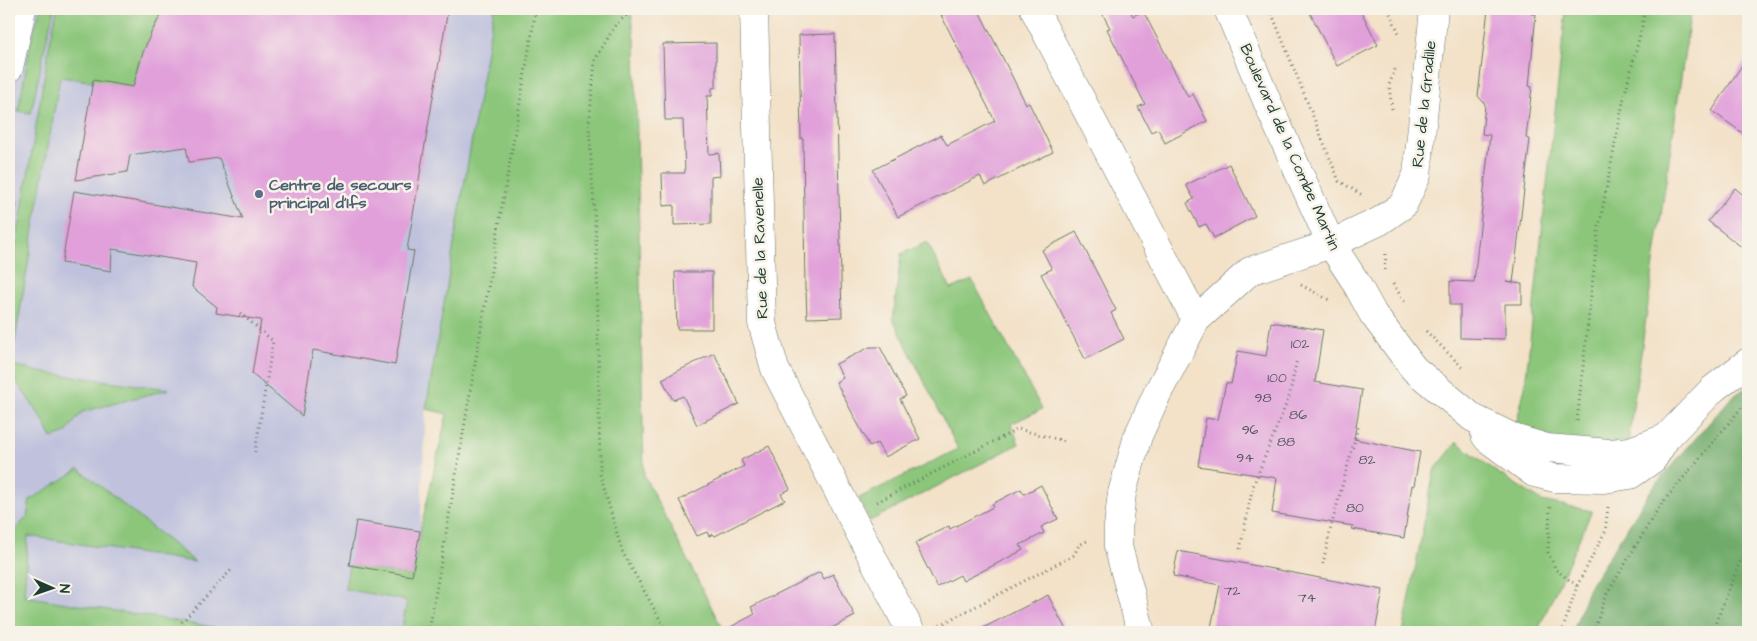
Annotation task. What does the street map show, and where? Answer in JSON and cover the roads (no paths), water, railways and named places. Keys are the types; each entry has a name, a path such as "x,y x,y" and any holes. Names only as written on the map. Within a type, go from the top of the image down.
{"street":[{"path":"9,68 22,9"},
{"name":"Rue de la Ravenelle","path":"754,9 762,324 775,370 851,515 923,630"},
{"path":"1034,9 1196,320"},
{"name":"Boulevard de la Combe Martin","path":"1228,9 1331,244 1355,281 1372,314 1414,369 1473,418 1488,439 1534,473 1554,478 1604,479 1630,475 1652,459 1666,438 1713,389 1748,362"},
{"name":"Rue de la Gradille","path":"1141,632 1118,546 1118,527 1122,494 1138,436 1157,394 1196,320 1250,271 1331,244 1380,221 1403,205 1417,175 1434,9"},
{"name":"Boulevard de la Combe Martin","path":"1473,418 1516,438 1547,448 1572,451 1610,453 1630,451 1666,438"}],"place":[{"name":"Centre de secours principal d'Ifs","path":"259,194"}]}
